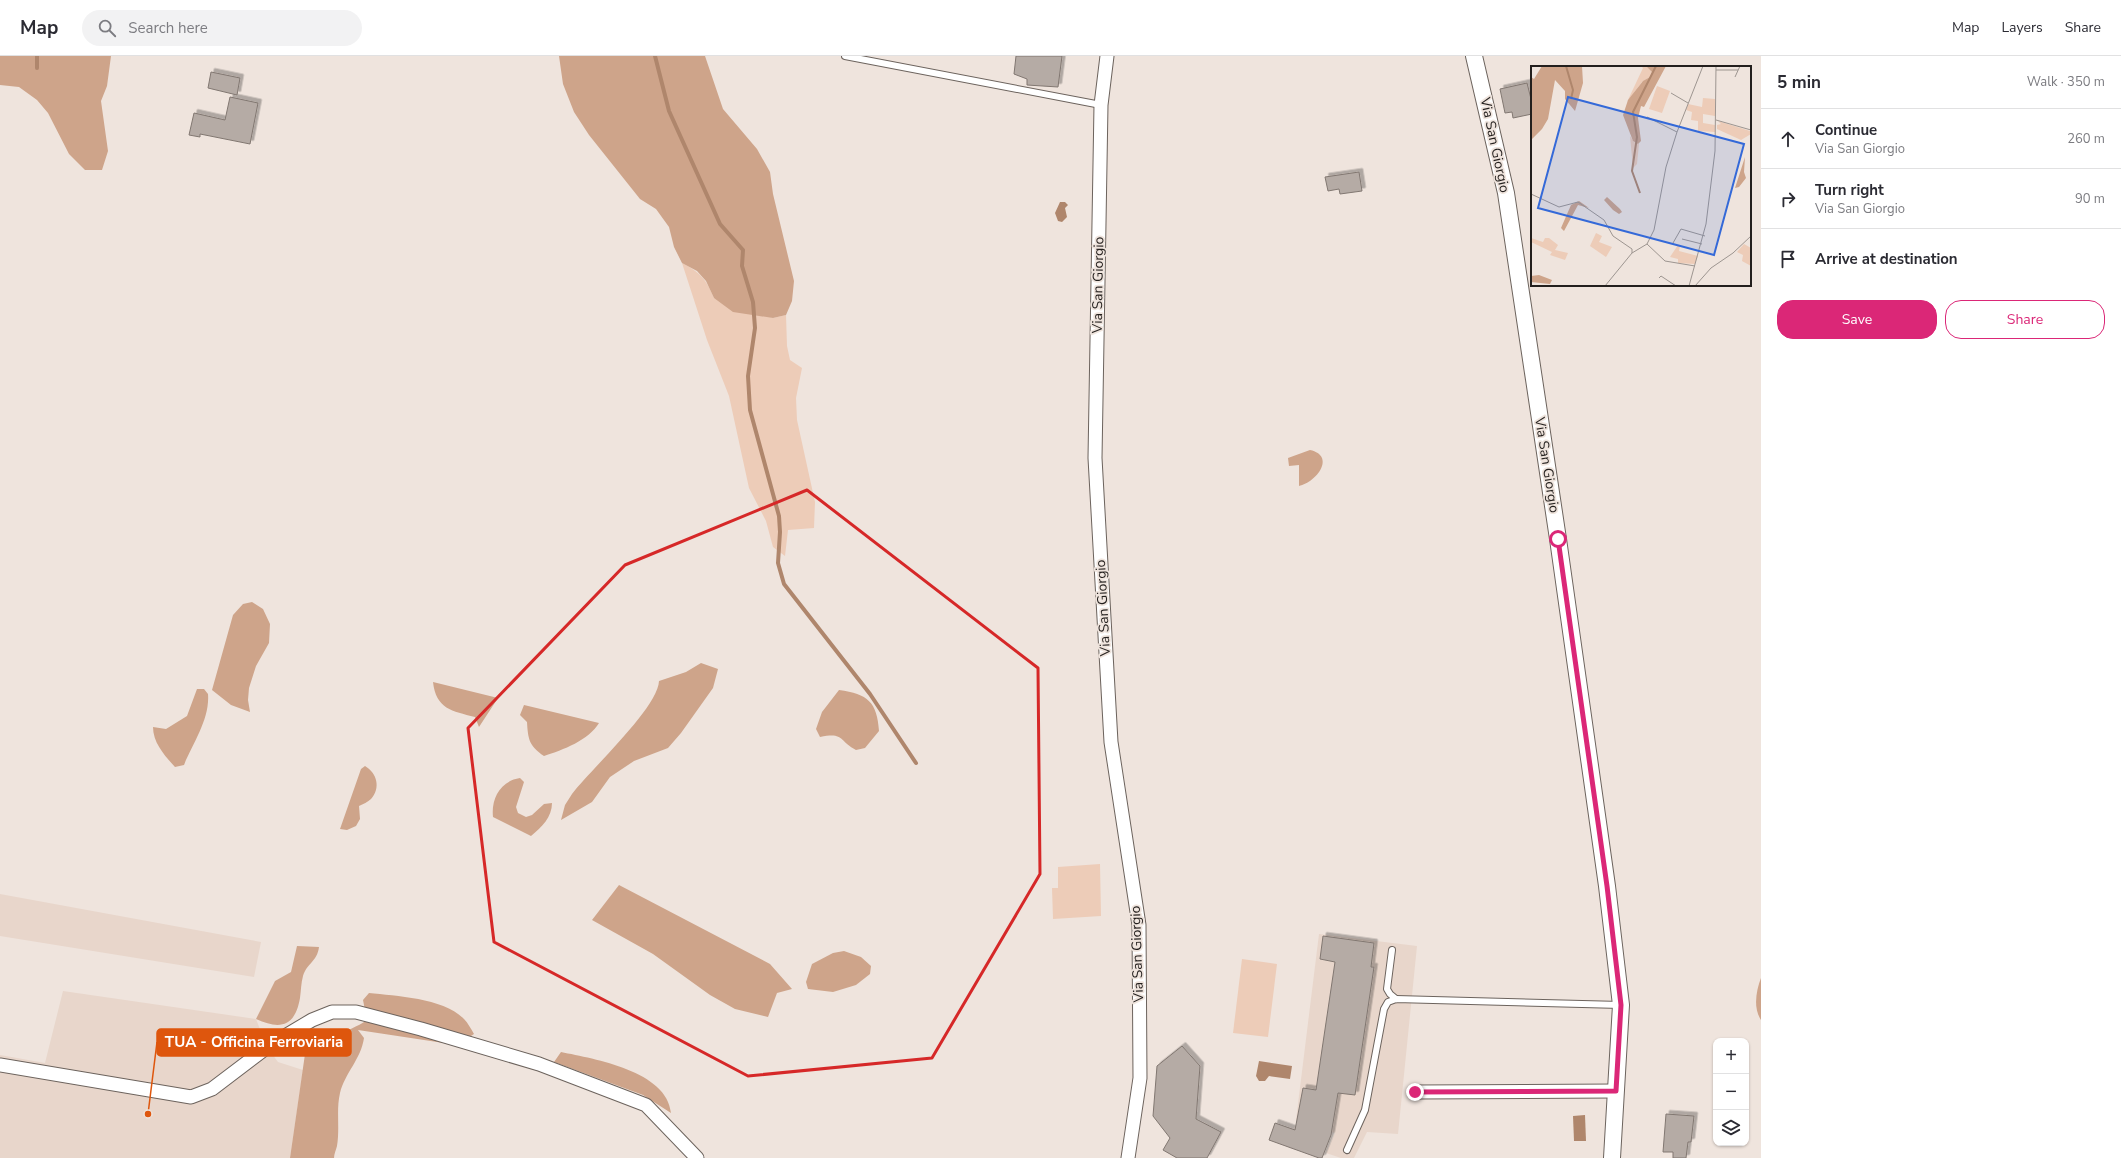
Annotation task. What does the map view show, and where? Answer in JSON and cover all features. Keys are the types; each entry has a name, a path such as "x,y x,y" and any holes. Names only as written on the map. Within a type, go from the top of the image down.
{"street":[{"name":"Via San Giorgio","path":"1107,56 1101,105 1095,458 1111,742 1139,925 1140,1078 1128,1158"},
{"name":"Via San Giorgio","path":"1474,56 1506,193 1605,870 1621,1005 1612,1158"},
{"path":"0,1065 191,1098 212,1089 270,1045 312,1020 332,1012 356,1012 421,1028 539,1064 646,1105 697,1158"},
{"path":"1415,1092 1616,1091"}],"lane":[{"path":"845,56 1101,105"},
{"path":"1392,950 1388,989 1390,994 1396,998"},
{"path":"1347,1150 1365,1110 1384,1009 1388,1002 1396,998 1621,1005"}],"highlighted area":[{"path":"807,490 1038,668 1040,874 932,1058 748,1076 494,942 468,728 625,565"}],"shaded area":[{"path":"0,56 111,56 107,86 101,101 108,151 102,170 85,170 69,154 48,113 37,100 19,87 0,85"},
{"path":"559,56 705,56 723,109 757,149 770,172 773,194 794,281 792,301 786,315 773,318 733,312 714,298 706,281 697,271 682,263 674,247 669,227 656,209 640,199 589,135 574,112 563,84"},
{"path":"1060,202 1065,202 1068,205 1065,208 1067,217 1062,222 1058,221 1055,213"},
{"path":"682,263 702,277 714,298 773,318 786,315 787,346 790,360 802,368 796,398 797,420 815,502 814,528 788,530 785,556 773,547 766,521 749,488 729,396 707,340"},
{"path":"1310,450 1318,453 1322,458 1323,463 1321,469 1312,480 1299,486 1299,465 1289,466 1288,458"},
{"path":"252,602 263,609 270,624 269,643 256,666 249,688 248,700 250,712 231,705 212,690 233,615 243,604"},
{"path":"701,663 718,669 713,688 681,733 668,748 634,761 610,777 592,802 561,820 565,805 572,794 622,739 648,707 656,693 659,681 686,672"},
{"path":"433,682 498,698 479,727 475,717 459,713 446,707 438,698"},
{"path":"197,689 204,689 208,694 208,703 204,722 184,765 175,767 157,744 153,727 166,729 187,716"},
{"path":"839,690 864,697 873,706 878,721 879,731 865,748 856,750 837,736 820,737 816,729 822,712"},
{"path":"524,705 599,723 595,729 575,744 544,756 535,749 530,742 527,722 520,715"},
{"path":"365,766 375,777 377,786 376,790 371,799 359,806 360,819 356,826 347,830 340,829 361,769"},
{"path":"520,778 524,782 516,807 518,813 526,817 532,815 544,804 552,803 552,808 546,821 531,836 493,817 495,798 498,792 507,783"},
{"path":"1100,864 1101,916 1053,919 1052,888 1058,888 1058,867"},
{"path":"619,885 770,964 792,989 777,993 768,1017 735,1009 710,995 653,954 592,920"},
{"path":"0,894 261,942 254,977 0,936"},
{"path":"1319,934 1417,946 1398,1134 1367,1132 1354,1158 1341,1158 1326,1153 1335,1133 1296,1120"},
{"path":"297,946 319,947 316,956 303,976 298,1008 290,1020 285,1024 272,1024 256,1019 275,981 291,972"},
{"path":"844,951 861,957 871,966 870,974 856,985 833,992 808,989 806,982 812,964 833,953"},
{"path":"1242,959 1277,964 1268,1037 1233,1033"},
{"path":"1761,978 1761,1020 1758,1015 1756,999"},
{"path":"63,991 256,1019 267,1047 278,1062 303,1070 290,1158 0,1158 0,1055 45,1063"},
{"path":"369,993 419,999 445,1006 464,1019 474,1034 457,1045 358,1030 364,1038 360,1053 345,1079 340,1093 338,1106 338,1139 334,1158 290,1158 305,1054 321,1042 367,1020 363,1000"},
{"path":"561,1052 610,1063 643,1077 657,1087 667,1099 671,1113 643,1095 554,1062"},
{"path":"1259,1061 1292,1066 1290,1079 1269,1076 1265,1081 1259,1081 1256,1076"},
{"path":"1585,1115 1586,1141 1574,1141 1573,1116"}],"building":[{"path":"1016,56 1062,56 1058,87 1027,85 1027,79 1014,74"},
{"path":"211,72 240,78 237,95 208,88"},
{"path":"1527,83 1531,99 1531,114 1513,118 1512,112 1505,113 1500,89"},
{"path":"230,97 258,103 250,144 200,134 200,137 189,135 194,113 225,120"},
{"path":"1359,172 1362,191 1340,194 1339,189 1328,191 1325,177"},
{"path":"1323,936 1374,943 1371,967 1374,967 1355,1095 1338,1093 1331,1135 1322,1158 1319,1158 1269,1140 1275,1123 1295,1130 1303,1088 1316,1090 1335,962 1320,959"},
{"path":"1182,1046 1200,1066 1196,1119 1221,1132 1207,1158 1177,1158 1163,1150 1170,1138 1153,1116 1157,1066"},
{"path":"1666,1114 1694,1116 1691,1142 1688,1142 1686,1158 1673,1158 1673,1152 1663,1152"}],"waterway":[{"path":"37,56 37,68"},
{"path":"655,56 669,111 720,224 743,250 742,266 753,302 755,328 748,376 750,410 779,516 780,532 778,563 784,584 870,694 916,763"}],"place":[{"name":"TUA - Officina Ferroviaria","path":"148,1114"}],"route":[{"path":"1415,1092 1616,1091 1621,1005 1607,886 1558,539"}]}
